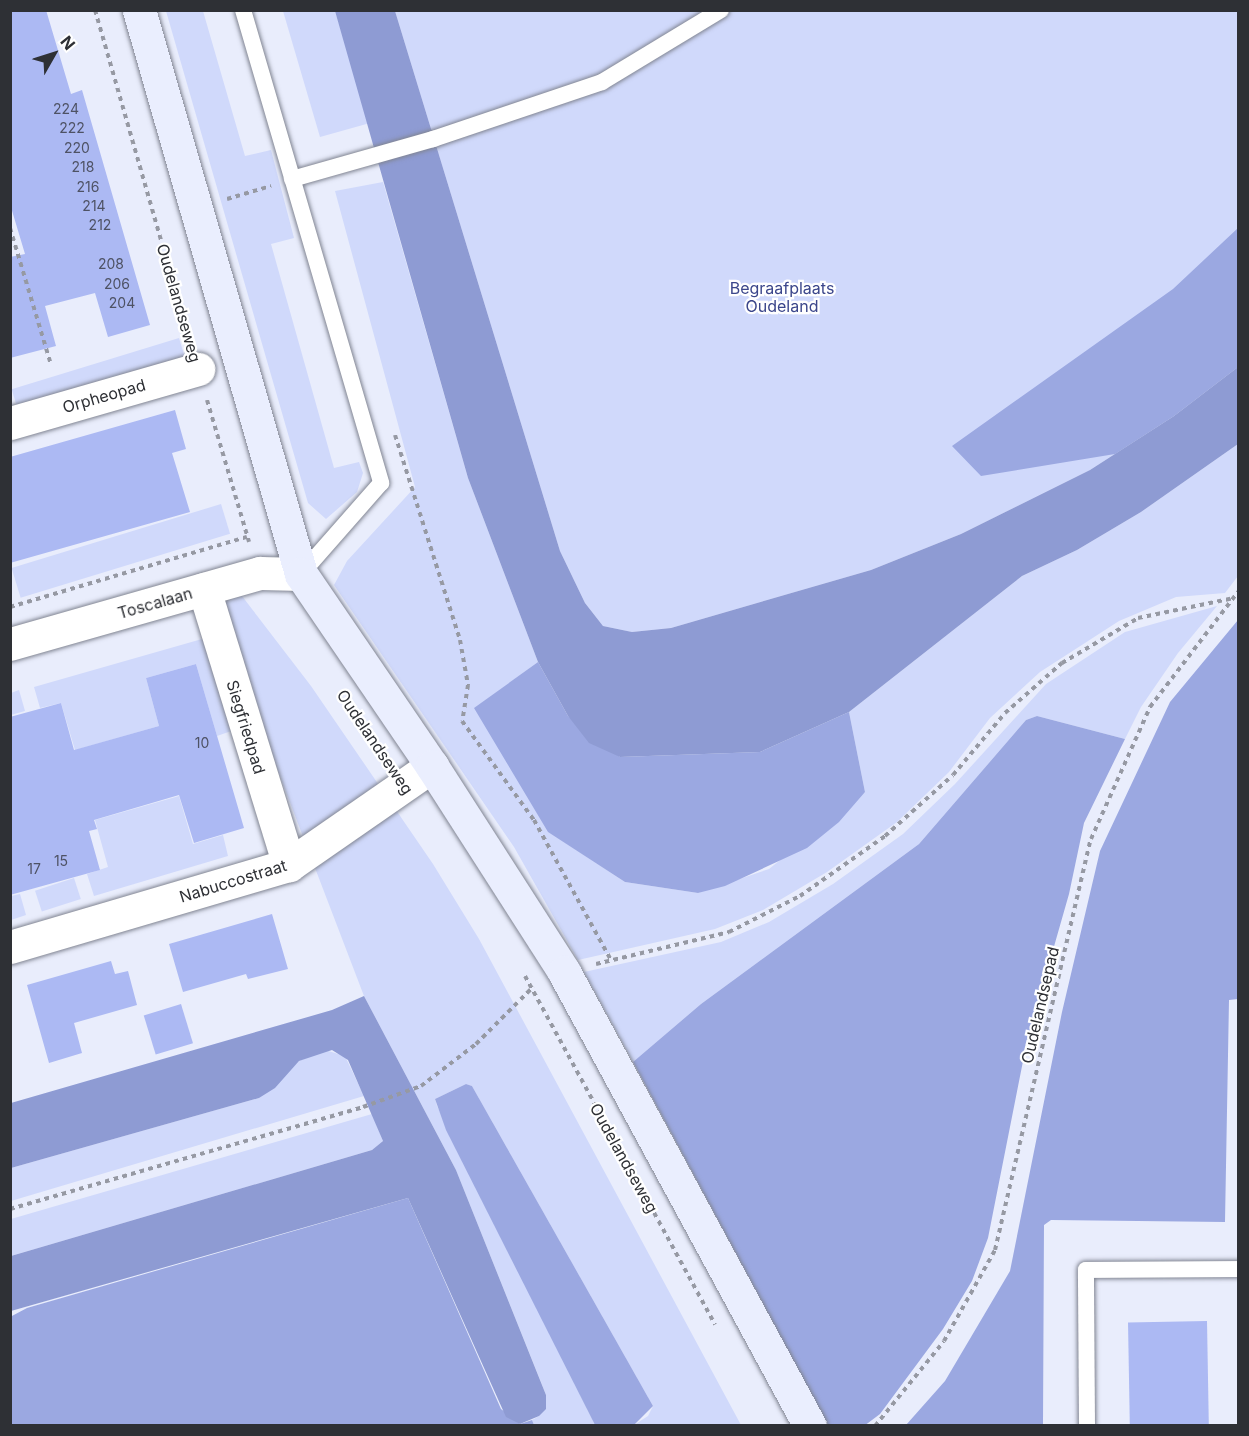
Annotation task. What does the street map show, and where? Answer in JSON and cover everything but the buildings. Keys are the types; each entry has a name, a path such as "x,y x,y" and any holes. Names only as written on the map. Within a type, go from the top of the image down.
{"street":[{"name":"Oudelandseweg","path":"139,10 301,574 432,766 564,972 810,1425"},
{"name":"Orpheopad","path":"10,423 198,369"},
{"name":"Toscalaan","path":"10,644 260,573 301,574"},
{"name":"Siegfriedpad","path":"204,589 289,865"},
{"name":"Nabuccostraat","path":"10,947 289,865 432,766"}],"lane":[{"path":"243,10 381,483 301,574"},
{"path":"292,179 433,139 602,82 721,10"},
{"path":"1086,1425 1086,1270 1239,1269"}],"path":[{"name":"Oudelandseweg","path":"96,10 198,369 247,537 260,573"},
{"path":"195,209 292,179"},
{"path":"10,228 51,365"},
{"path":"394,430 460,639 468,685 462,720 534,820 589,914 611,960"},
{"path":"10,607 247,537"},
{"name":"Oudelandsepad","path":"875,1425 944,1341 995,1250 1091,839 1150,707 1179,665 1239,592"},
{"path":"10,1209 363,1107 421,1086 476,1044 532,988 564,972 729,932 800,896 885,836 953,775 1005,713 1062,663 1138,618 1234,598"},
{"name":"Oudelandseweg","path":"520,968 719,1332"}],"green space":[{"path":"166,11 203,11 245,156 271,150 294,238 271,244 334,468 359,462 363,473 357,492 326,519 308,503"},
{"path":"283,11 335,11 370,123 320,137"},
{"name":"Begraafplaats Oudeland","path":"395,11 1238,11 1238,367 1174,416 1090,470 961,534 871,570 671,628 632,632 603,626 585,603 560,551"},
{"path":"383,182 468,478 538,662 475,708 549,832 625,882 698,893 769,869 865,792 849,712 1022,576 1077,550 1141,512 1238,444 1238,576 1225,593 1176,597 1119,621 1040,672 990,718 949,772 897,822 827,872 763,910 715,929 578,960 514,847 334,585 347,561 415,487 335,191"},
{"path":"179,338 187,365 20,416 12,389"},
{"path":"221,504 230,534 21,598 12,568"},
{"path":"242,596 311,686 433,864 479,939 741,1425 634,1425 648,1416 653,1406 472,1086 466,1084 435,1099 437,1106 595,1425 534,1425 532,1420 539,1416 546,1395 541,1382 456,1170 364,996 214,604"},
{"path":"1217,606 1178,653 1141,707 1125,739 1037,716 1026,720 919,844 701,1004 633,1062 584,972 721,942 769,922 833,884 903,834 955,784 1046,684 1125,632"},
{"path":"209,637 237,729 217,736 196,664 146,678 159,726 75,750 61,703 40,708 34,687"},
{"path":"19,690 25,711 11,715 11,693"},
{"path":"179,796 193,844 223,835 228,856 94,896 87,874 108,867 95,820"},
{"path":"74,878 81,899 42,912 35,891"},
{"path":"20,894 26,915 11,920 11,896"},
{"path":"325,1050 345,1056 364,1096 11,1201 11,1168 259,1098 299,1061"},
{"path":"372,1114 383,1141 372,1150 11,1256 11,1219"}],"shaded area":[{"path":"335,11 395,11 560,551 585,603 603,626 632,632 671,628 871,570 961,534 1090,470 1174,416 1238,367 1238,444 1141,512 1077,550 1022,576 849,712 760,752 620,757 589,743 568,716 538,662 468,478"},
{"path":"1238,228 1238,367 1174,416 1115,454 981,476 952,446 1173,289"},
{"path":"1238,620 1238,999 1229,1000 1225,1222 1051,1220 1044,1225 1043,1425 906,1425 945,1381 1010,1271 1062,1012 1100,851 1170,702"},
{"path":"538,662 568,716 620,757 760,752 849,712 865,792 839,822 807,848 725,886 698,893 625,882 548,832 474,708"},
{"path":"1037,716 1125,739 1084,823 1069,894 1027,1041 988,1238 972,1281 943,1329 880,1414 864,1426 828,1425 633,1062 701,1004 919,844 1026,720"},
{"path":"364,996 456,1170 546,1395 546,1409 539,1416 520,1424 506,1417 408,1198 11,1311 11,1256 372,1150 383,1141 348,1060 332,1050 299,1061 275,1088 259,1098 11,1168 11,1103 332,1010"},
{"path":"466,1084 472,1086 653,1406 634,1425 595,1425 446,1130 435,1099"},
{"path":"408,1198 501,1409 520,1424 532,1420 534,1425 11,1425 10,1317 27,1308"}]}
